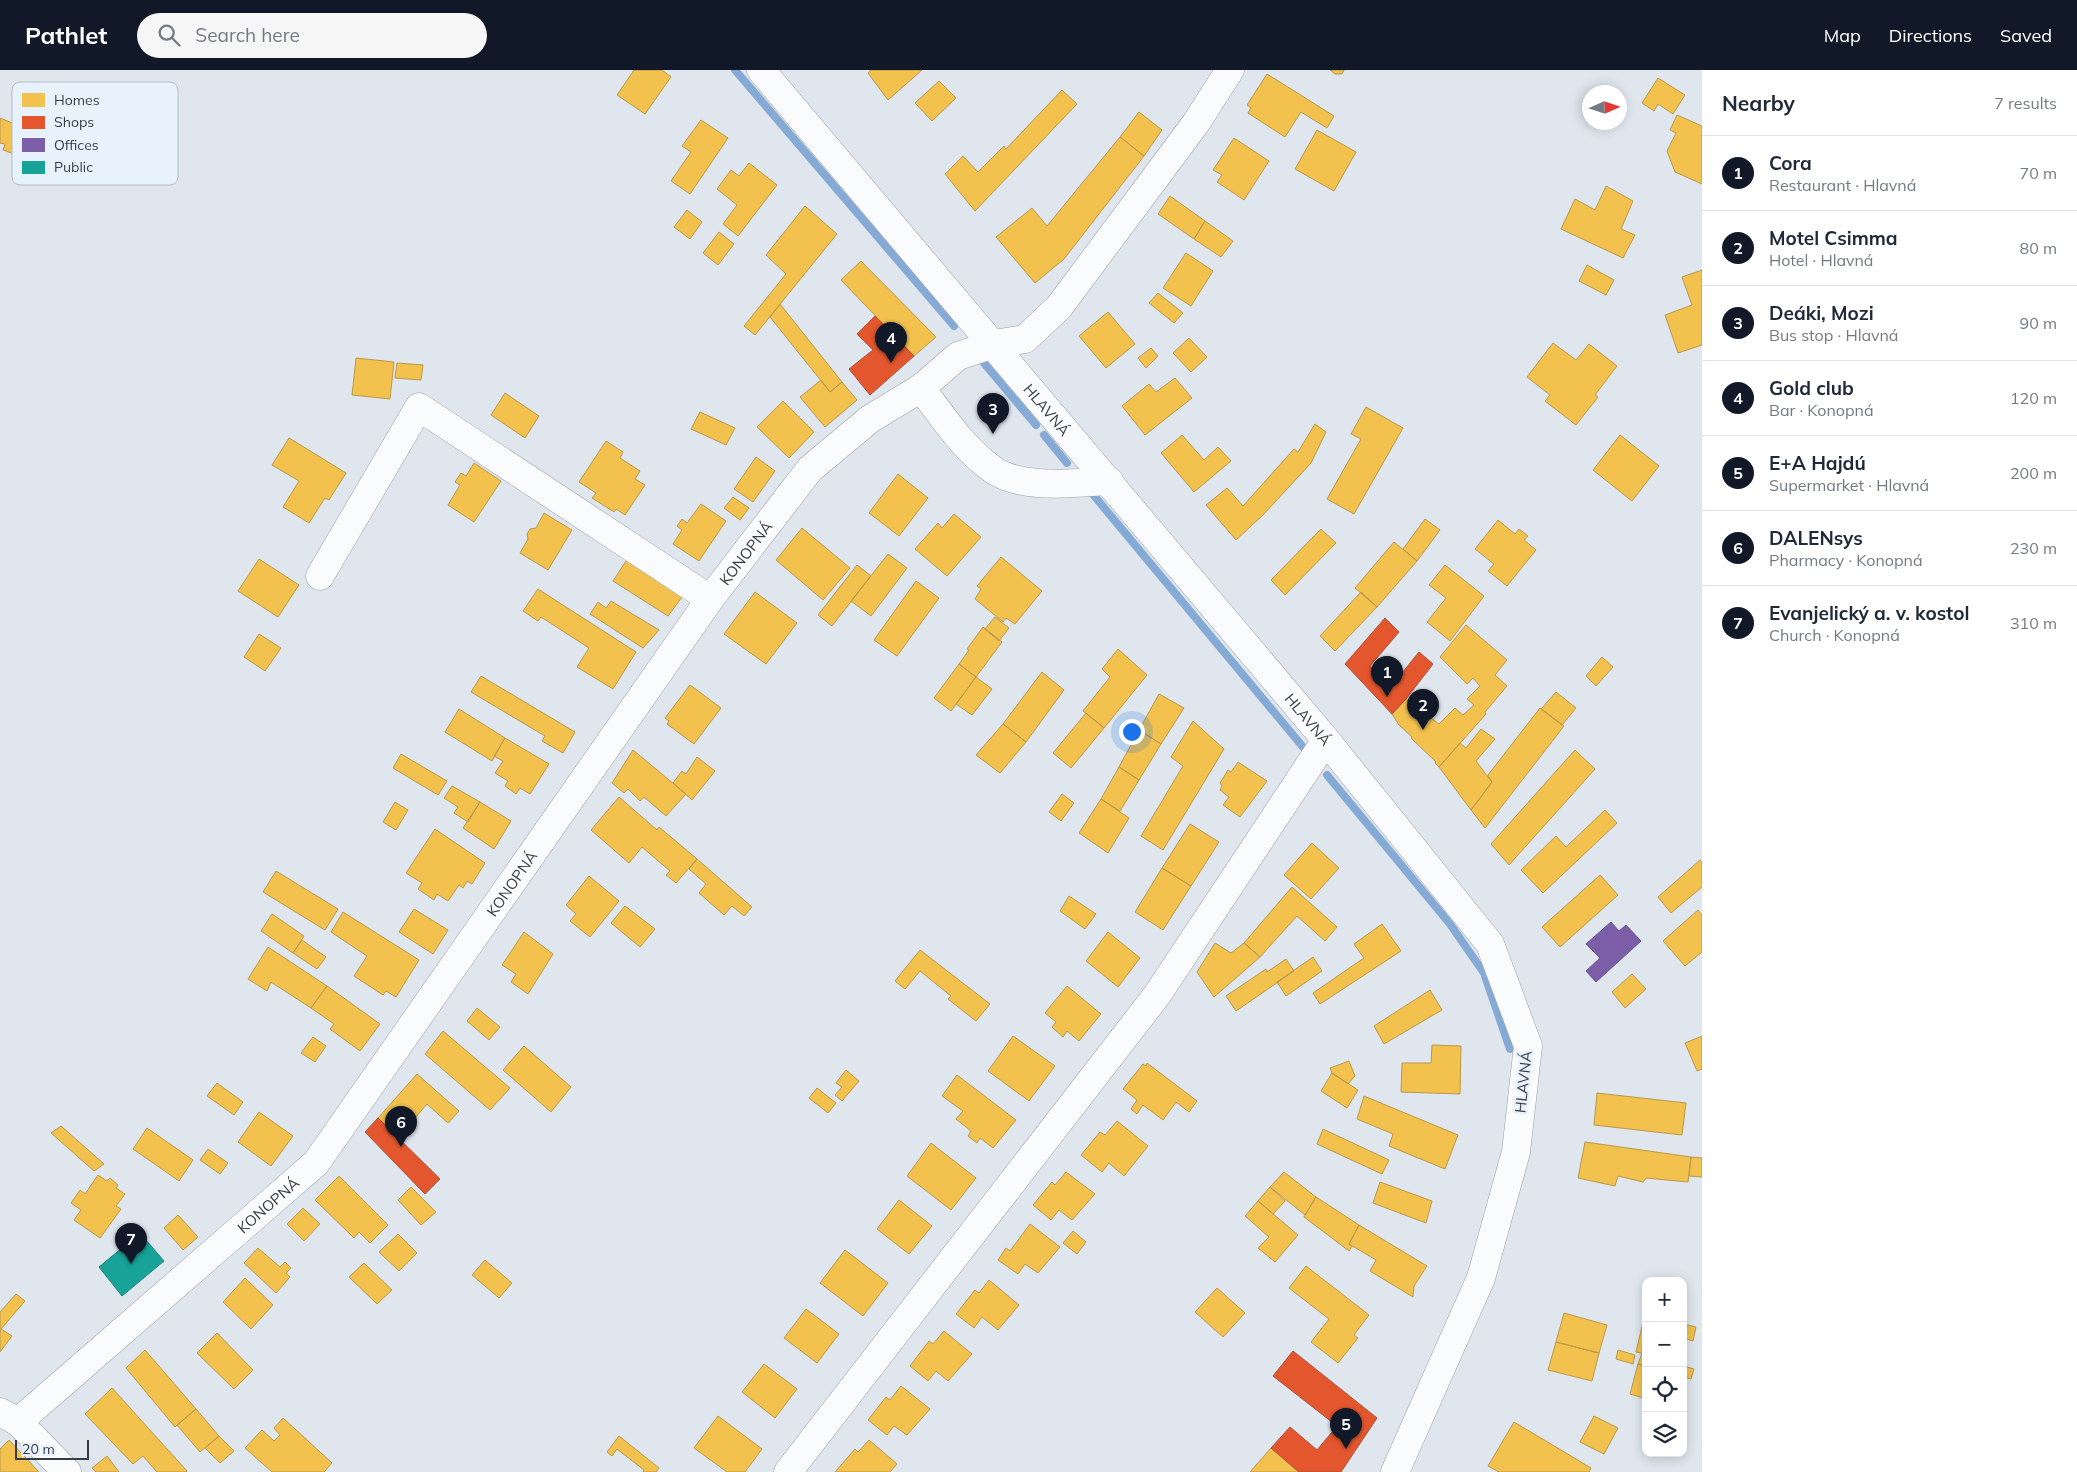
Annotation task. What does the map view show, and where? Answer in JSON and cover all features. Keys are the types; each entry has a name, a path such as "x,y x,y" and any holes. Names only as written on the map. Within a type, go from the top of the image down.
{"street":[{"name":"HLAVNÁ","path":"761,70 1326,740 1490,944 1528,1046 1516,1152 1481,1278 1395,1472"},
{"name":"KONOPNÁ","path":"9,1417 316,1163 710,599 810,469 870,419 921,388 958,356 994,344 1025,339 1059,306 1196,123 1230,70"},
{"path":"921,388 968,447 993,470 1016,479 1060,484 1109,481"},
{"path":"320,576 419,407 710,599"},
{"path":"788,1472 1157,995 1326,740"},
{"path":"9,1417 67,1472"}],"building: Homes":[{"path":"634,70 662,70 671,77 645,114 617,95"},
{"path":"871,70 922,70 888,100 868,73"},
{"path":"1330,70 1344,70 1342,74 1335,74"},
{"path":"1267,74 1334,116 1327,128 1301,112 1285,137 1248,113 1251,108 1247,105"},
{"path":"1658,78 1685,95 1673,114 1658,104 1654,111 1642,103"},
{"path":"939,81 956,98 932,121 915,103"},
{"path":"1062,90 1077,104 975,211 945,174 963,156 978,172 1004,146 1006,149"},
{"path":"1139,112 1162,130 1144,156 1120,137"},
{"path":"1677,115 1702,126 1702,184 1675,172 1667,151 1676,133 1670,130"},
{"path":"0,118 12,123 12,153 3,150 5,144 0,143"},
{"path":"701,120 728,138 690,194 671,181 691,152 682,146"},
{"path":"1317,130 1356,152 1334,191 1295,169"},
{"path":"1120,137 1144,156 1064,259 1035,283 996,237 1032,208 1047,226"},
{"path":"1234,138 1269,161 1244,200 1217,182 1222,175 1213,170"},
{"path":"749,163 777,185 738,236 723,224 737,205 717,189 731,170 739,176"},
{"path":"1606,186 1633,201 1621,229 1635,235 1623,258 1561,229 1575,199 1595,210"},
{"path":"1170,196 1205,221 1194,239 1158,214"},
{"path":"805,206 837,234 755,335 744,326 786,274 766,255"},
{"path":"687,210 702,222 690,239 674,227"},
{"path":"1205,221 1233,241 1221,257 1194,239"},
{"path":"719,232 734,244 718,265 703,253"},
{"path":"1186,253 1213,271 1191,306 1163,288"},
{"path":"861,261 936,337 914,356 841,280"},
{"path":"1587,265 1614,280 1606,295 1579,281"},
{"path":"1702,270 1702,345 1678,353 1665,315 1692,305 1682,277"},
{"path":"1158,293 1183,313 1174,323 1149,303"},
{"path":"780,304 842,382 830,392 770,317"},
{"path":"1108,312 1135,344 1106,368 1079,336"},
{"path":"1189,338 1207,357 1191,372 1173,353"},
{"path":"1553,343 1576,360 1589,344 1617,366 1595,395 1598,397 1576,425 1545,401 1550,395 1527,377"},
{"path":"1151,348 1158,356 1146,368 1138,358"},
{"path":"356,358 394,362 390,399 352,395"},
{"path":"397,363 423,365 421,380 395,378"},
{"path":"1175,378 1192,398 1145,435 1122,406 1149,384 1156,392"},
{"path":"821,380 830,392 842,382 857,400 825,427 800,397"},
{"path":"505,393 539,416 525,438 491,415"},
{"path":"783,401 814,432 789,458 757,427"},
{"path":"1366,407 1403,428 1354,514 1327,499 1361,439 1351,434"},
{"path":"700,412 735,428 726,445 691,429"},
{"path":"1315,424 1326,432 1311,463 1263,515 1236,540 1206,505 1227,488 1243,506 1294,449 1298,452"},
{"path":"1182,435 1204,460 1218,447 1231,461 1194,492 1161,453"},
{"path":"1620,435 1659,466 1632,501 1593,470"},
{"path":"289,438 346,473 329,500 325,498 309,523 283,507 299,481 272,465"},
{"path":"606,441 623,452 620,458 640,471 635,479 645,485 625,515 616,509 614,512 592,498 596,493 579,482"},
{"path":"756,457 775,471 753,502 734,489"},
{"path":"474,463 501,481 474,522 448,505 460,485 455,482 461,473 466,476"},
{"path":"898,474 928,498 899,536 869,513"},
{"path":"733,497 749,508 740,520 724,508"},
{"path":"701,504 726,521 699,561 673,544 682,530 677,526 682,519 687,523"},
{"path":"544,513 572,530 548,570 520,553 528,539 527,534 530,529 536,528"},
{"path":"954,514 981,537 947,576 915,549 938,523 942,528"},
{"path":"1425,519 1440,530 1417,561 1403,549"},
{"path":"1498,520 1515,534 1519,529 1528,536 1524,540 1536,550 1507,586 1488,571 1494,564 1475,549"},
{"path":"802,528 850,568 823,600 776,560"},
{"path":"1321,529 1336,543 1285,595 1271,580"},
{"path":"1394,542 1417,561 1377,607 1355,588"},
{"path":"888,554 907,568 871,616 851,601"},
{"path":"1001,557 1042,591 1015,624 1006,618 1003,622 975,599 981,589 977,586"},
{"path":"628,558 685,593 668,616 613,581"},
{"path":"259,559 299,585 278,617 238,591"},
{"path":"857,565 871,576 832,626 818,615"},
{"path":"1445,565 1484,596 1450,641 1427,622 1446,598 1429,585"},
{"path":"916,581 939,598 897,656 874,640"},
{"path":"538,589 636,652 613,689 577,667 589,648 541,617 538,621 523,611"},
{"path":"755,592 797,623 766,664 724,634"},
{"path":"1361,592 1377,607 1335,651 1320,636"},
{"path":"611,601 659,630 643,648 590,614 598,602 606,608"},
{"path":"995,617 1009,628 999,641 985,629"},
{"path":"1466,625 1507,660 1495,675 1507,686 1485,712 1486,714 1439,767 1399,725 1392,714 1406,699 1439,724 1455,708 1463,715 1474,705 1467,699 1480,686 1473,678 1467,684 1440,657"},
{"path":"983,627 1002,642 976,677 959,664"},
{"path":"259,634 281,648 265,671 244,657"},
{"path":"1118,649 1147,675 1104,728 1083,711 1110,677 1102,669"},
{"path":"1602,657 1613,667 1596,686 1586,676"},
{"path":"959,664 976,677 951,711 934,698"},
{"path":"1042,672 1064,690 1026,742 1003,724"},
{"path":"481,676 575,732 563,753 542,741 545,736 471,692"},
{"path":"976,677 992,689 972,715 956,704"},
{"path":"690,685 721,708 694,744 667,724 669,721 665,718"},
{"path":"1556,692 1576,708 1562,725 1541,709"},
{"path":"1159,694 1184,708 1161,744 1139,730"},
{"path":"1540,708 1564,726 1485,828 1471,810 1492,782 1488,775"},
{"path":"459,709 505,738 492,761 445,732"},
{"path":"1086,713 1104,728 1071,768 1053,753"},
{"path":"1193,721 1224,749 1163,850 1141,836 1183,766 1171,757"},
{"path":"1003,724 1026,742 1000,773 976,755"},
{"path":"1481,729 1495,739 1476,761 1492,782 1471,810 1439,767 1460,743 1466,748"},
{"path":"1139,730 1161,744 1139,780 1119,767"},
{"path":"505,738 549,764 530,794 520,788 516,794 505,786 508,781 495,773 503,761 494,756"},
{"path":"633,750 686,794 666,816 644,797 640,801 628,789 624,793 612,783"},
{"path":"1575,750 1595,769 1509,865 1491,844"},
{"path":"401,754 447,781 438,795 393,768"},
{"path":"697,757 715,771 692,800 673,783 682,771 686,774"},
{"path":"1238,762 1267,781 1240,817 1223,805 1229,797 1220,790 1222,786 1220,783 1228,770 1231,772"},
{"path":"1119,767 1139,780 1120,811 1101,799"},
{"path":"452,786 480,802 468,822 454,813 458,807 444,798"},
{"path":"1062,794 1074,803 1061,821 1049,812"},
{"path":"619,797 657,830 659,827 697,859 676,883 666,875 670,871 642,847 629,863 591,830"},
{"path":"1101,799 1129,818 1108,853 1079,833"},
{"path":"395,802 408,810 396,830 383,822"},
{"path":"480,802 511,821 494,849 463,828"},
{"path":"1605,810 1617,823 1543,893 1521,870 1556,836 1566,847"},
{"path":"1190,824 1219,842 1191,886 1162,868"},
{"path":"435,829 485,863 472,884 467,881 463,888 459,885 448,901 437,894 434,900 418,889 422,883 406,873"},
{"path":"1312,843 1339,868 1311,899 1284,875"},
{"path":"697,859 752,907 744,916 732,906 724,915 699,893 706,884 689,869"},
{"path":"1700,860 1702,863 1702,887 1671,913 1658,897"},
{"path":"1162,868 1191,886 1163,930 1135,912"},
{"path":"276,871 338,909 325,930 263,892"},
{"path":"1600,875 1618,895 1560,947 1542,927"},
{"path":"589,876 619,901 590,937 570,921 576,914 566,905"},
{"path":"1292,887 1337,927 1325,941 1297,916 1260,957 1244,943"},
{"path":"1069,896 1096,914 1085,929 1060,911"},
{"path":"625,906 655,929 640,947 611,923"},
{"path":"414,909 448,930 433,954 399,932"},
{"path":"1698,910 1702,915 1702,952 1685,966 1663,941"},
{"path":"343,912 419,960 396,997 386,991 383,995 354,976 367,956 331,932"},
{"path":"272,914 304,936 293,953 261,931"},
{"path":"1382,924 1401,951 1320,1004 1313,993 1364,958 1354,944"},
{"path":"524,932 553,954 528,994 511,982 516,974 502,965"},
{"path":"1108,932 1140,958 1118,987 1086,961"},
{"path":"302,940 326,957 317,969 293,953"},
{"path":"1215,943 1231,953 1244,943 1260,957 1214,997 1197,972"},
{"path":"268,947 327,986 311,1008 271,982 267,991 248,979"},
{"path":"920,950 990,1004 976,1021 948,999 951,996 920,971 905,989 895,981"},
{"path":"1313,957 1322,971 1286,996 1277,982"},
{"path":"1286,959 1294,971 1236,1011 1226,996 1266,969 1267,972"},
{"path":"1632,974 1646,989 1625,1008 1612,992"},
{"path":"327,986 380,1024 360,1051 330,1029 334,1024 311,1008"},
{"path":"1067,986 1101,1014 1079,1041 1067,1031 1063,1037 1052,1027 1056,1022 1045,1013"},
{"path":"1430,990 1442,1010 1384,1044 1374,1026"},
{"path":"477,1008 500,1027 489,1040 467,1021"},
{"path":"443,1031 510,1088 490,1110 425,1054"},
{"path":"1013,1036 1055,1066 1029,1101 988,1071"},
{"path":"1702,1036 1702,1069 1697,1071 1685,1043"},
{"path":"313,1037 326,1046 315,1062 301,1053"},
{"path":"1432,1045 1461,1046 1460,1094 1401,1092 1402,1063 1431,1063"},
{"path":"524,1046 571,1087 551,1112 503,1070"},
{"path":"1349,1061 1355,1076 1348,1084 1332,1073 1330,1068"},
{"path":"1147,1063 1197,1101 1189,1112 1176,1102 1163,1120 1143,1105 1137,1114 1131,1109 1137,1100 1123,1089 1143,1064 1146,1066"},
{"path":"846,1070 859,1081 842,1101 835,1095 842,1087 836,1083"},
{"path":"1332,1073 1358,1090 1347,1108 1321,1091"},
{"path":"417,1074 459,1111 448,1123 427,1104 399,1137 378,1118"},
{"path":"957,1075 1016,1120 993,1148 980,1138 977,1143 968,1136 971,1131 956,1119 963,1111 942,1096"},
{"path":"217,1083 243,1102 234,1115 207,1096"},
{"path":"817,1088 836,1103 828,1113 809,1098"},
{"path":"1597,1093 1686,1103 1682,1135 1594,1125"},
{"path":"1364,1096 1458,1135 1445,1169 1389,1146 1393,1134 1357,1119"},
{"path":"259,1112 293,1136 271,1166 238,1142"},
{"path":"1117,1121 1148,1146 1124,1176 1109,1163 1102,1172 1081,1155 1100,1132 1105,1135"},
{"path":"61,1126 104,1164 94,1171 51,1133"},
{"path":"147,1128 193,1160 179,1181 133,1149"},
{"path":"1323,1129 1389,1160 1382,1174 1317,1144"},
{"path":"1585,1142 1691,1157 1688,1182 1646,1178 1643,1182 1618,1176 1615,1186 1578,1178"},
{"path":"931,1143 976,1178 951,1210 907,1176"},
{"path":"208,1149 228,1163 220,1174 200,1160"},
{"path":"1691,1157 1702,1158 1702,1177 1689,1176"},
{"path":"1066,1172 1095,1194 1072,1220 1059,1210 1051,1220 1033,1205 1052,1182 1055,1185"},
{"path":"1284,1172 1316,1197 1305,1215 1270,1187"},
{"path":"98,1175 107,1181 110,1178 118,1185 116,1188 125,1194 116,1206 121,1209 100,1238 74,1220 81,1210 71,1203 80,1190 85,1194"},
{"path":"339,1176 388,1225 370,1243 359,1232 354,1238 315,1200"},
{"path":"1380,1182 1432,1201 1426,1223 1373,1203"},
{"path":"411,1187 436,1212 421,1225 398,1200"},
{"path":"1270,1187 1285,1201 1273,1214 1258,1201"},
{"path":"1316,1197 1359,1225 1349,1244 1352,1246 1349,1251 1304,1217"},
{"path":"899,1200 932,1226 909,1254 877,1229"},
{"path":"1258,1201 1298,1235 1275,1262 1258,1248 1269,1237 1245,1216"},
{"path":"303,1208 320,1224 304,1241 287,1224"},
{"path":"178,1215 198,1237 183,1250 164,1228"},
{"path":"1030,1224 1060,1247 1038,1273 1025,1264 1018,1274 998,1260 1006,1248 1010,1251"},
{"path":"1359,1225 1427,1266 1414,1286 1413,1297 1370,1271 1376,1260 1349,1244"},
{"path":"1073,1231 1086,1242 1077,1254 1063,1243"},
{"path":"398,1234 417,1253 399,1271 379,1252"},
{"path":"258,1248 280,1267 285,1262 291,1268 286,1273 290,1277 276,1293 244,1263"},
{"path":"845,1250 888,1283 863,1316 820,1283"},
{"path":"485,1260 512,1283 499,1298 472,1275"},
{"path":"364,1263 392,1290 377,1304 349,1277"},
{"path":"1306,1266 1369,1315 1354,1335 1358,1338 1338,1363 1311,1342 1329,1319 1289,1288"},
{"path":"245,1278 273,1305 251,1329 223,1302"},
{"path":"989,1280 1019,1305 998,1330 982,1317 974,1328 956,1314 975,1290 979,1293"},
{"path":"1217,1288 1245,1313 1223,1337 1195,1312"},
{"path":"16,1294 25,1301 1,1329 12,1336 0,1352 0,1312"},
{"path":"806,1309 839,1334 817,1363 784,1338"},
{"path":"1564,1313 1607,1325 1599,1353 1556,1342"},
{"path":"1687,1325 1696,1327 1693,1341 1687,1339"},
{"path":"944,1331 972,1354 948,1381 936,1371 928,1381 910,1366 929,1341 933,1344"},
{"path":"1641,1331 1642,1331 1642,1353 1636,1352"},
{"path":"217,1333 253,1370 234,1389 197,1353"},
{"path":"1556,1342 1599,1353 1592,1381 1548,1370"},
{"path":"145,1350 196,1409 175,1427 126,1368"},
{"path":"1618,1350 1635,1355 1633,1364 1616,1359"},
{"path":"1642,1353 1642,1365 1638,1364"},
{"path":"764,1364 797,1389 775,1418 742,1392"},
{"path":"1638,1364 1642,1365 1642,1398 1630,1394"},
{"path":"1687,1367 1694,1369 1691,1379 1687,1378"},
{"path":"901,1386 930,1409 907,1435 894,1426 887,1435 868,1420 886,1397 890,1400"},
{"path":"112,1388 186,1472 157,1472 143,1456 133,1464 85,1414"},
{"path":"196,1409 219,1436 200,1452 177,1425"},
{"path":"718,1416 762,1449 745,1472 727,1472 694,1448"},
{"path":"1594,1416 1618,1428 1604,1454 1580,1442"},
{"path":"283,1418 332,1463 324,1472 272,1472 245,1448 262,1430 274,1441 280,1435 274,1428"},
{"path":"1514,1422 1591,1468 1589,1472 1499,1472 1488,1466"},
{"path":"219,1436 234,1451 220,1463 205,1448"},
{"path":"619,1436 659,1468 656,1472 643,1472 644,1470 617,1449 612,1456 607,1452"},
{"path":"9,1440 39,1472 0,1472 0,1449"},
{"path":"869,1440 897,1464 890,1472 835,1472 855,1449 858,1452"},
{"path":"1271,1448 1299,1472 1250,1472"},
{"path":"107,1456 119,1472 96,1472 92,1468"}],"building: Shops":[{"path":"875,316 914,356 870,395 849,369 873,350 857,334"},
{"path":"1385,618 1399,632 1370,666 1389,689 1419,652 1433,664 1392,714 1345,664"},
{"path":"378,1118 440,1179 425,1194 365,1132"},
{"path":"1293,1351 1377,1418 1341,1472 1299,1472 1271,1448 1290,1427 1317,1450 1337,1426 1273,1376"}],"building: Offices":[{"path":"1611,922 1619,931 1626,925 1641,941 1596,982 1586,971 1600,958 1586,944"}],"building: Public":[{"path":"140,1233 164,1261 122,1296 99,1267"}],"waterway":[{"path":"735,70 954,326"},
{"path":"983,362 1036,425"},
{"path":"1044,435 1067,463"},
{"path":"1091,492 1303,747"},
{"path":"1327,775 1450,924 1484,973 1510,1049"}],"place":[{"name":"Gold club","path":"891,363"},
{"name":"Deáki, Mozi","path":"993,434"},
{"name":"Cora","path":"1387,697"},
{"name":"Motel Csimma","path":"1423,730"},
{"name":"DALENsys","path":"401,1147"},
{"name":"Evanjelický a. v. kostol","path":"131,1264"},
{"name":"E+A Hajdú","path":"1346,1449"}]}
